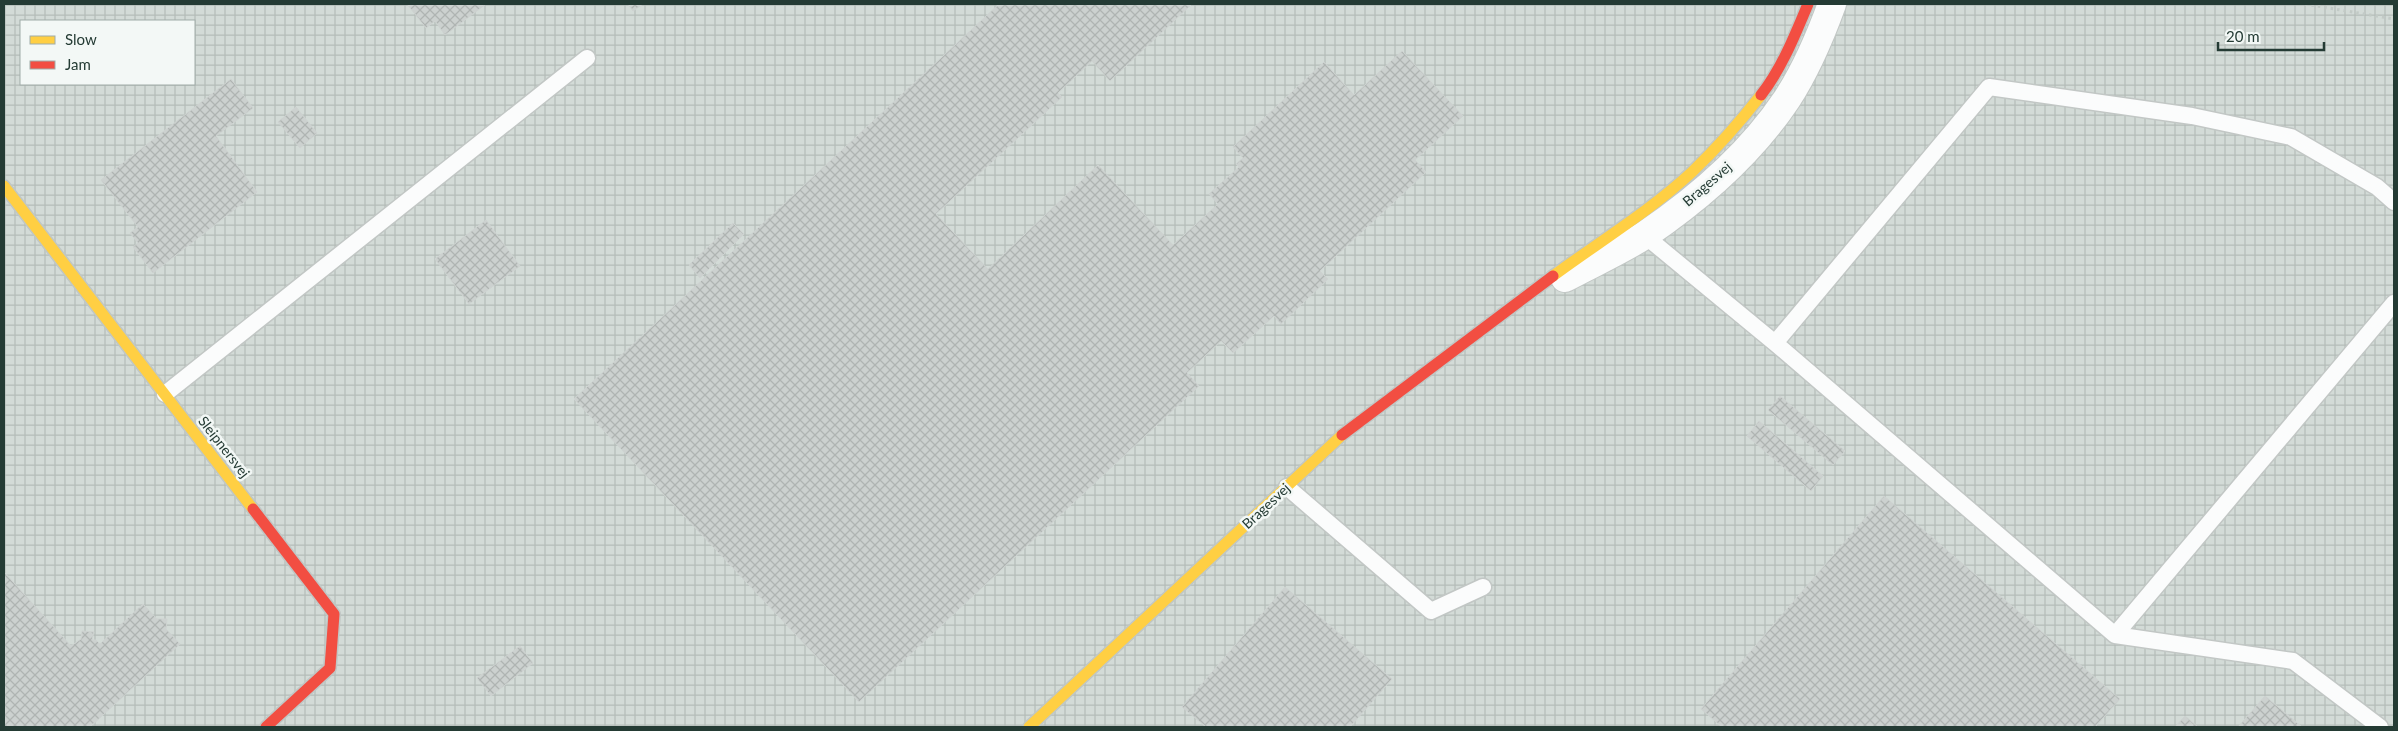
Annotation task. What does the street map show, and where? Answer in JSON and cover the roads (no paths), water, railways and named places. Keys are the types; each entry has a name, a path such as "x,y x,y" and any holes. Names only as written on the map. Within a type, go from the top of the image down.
{"street":[{"name":"Bragesvej","path":"1029,727 1348,430 1520,303 1569,264 1646,209 1691,173 1737,126 1770,84 1792,44 1808,4"},
{"name":"Bragesvej","path":"1520,303 1644,235 1711,184 1750,144 1787,99 1819,41 1832,4"},
{"name":"Sleipnersvej","path":"4,186 334,614 330,668 266,727"}],"lane":[{"path":"164,394 587,58"},
{"path":"1775,343 1989,87 2192,116 2290,137 2377,186 2394,202"},
{"path":"1644,235 1775,343 2115,635 2293,661 2380,727"},
{"path":"2115,635 2394,303"},
{"path":"1287,487 1431,611 1483,587"}]}
